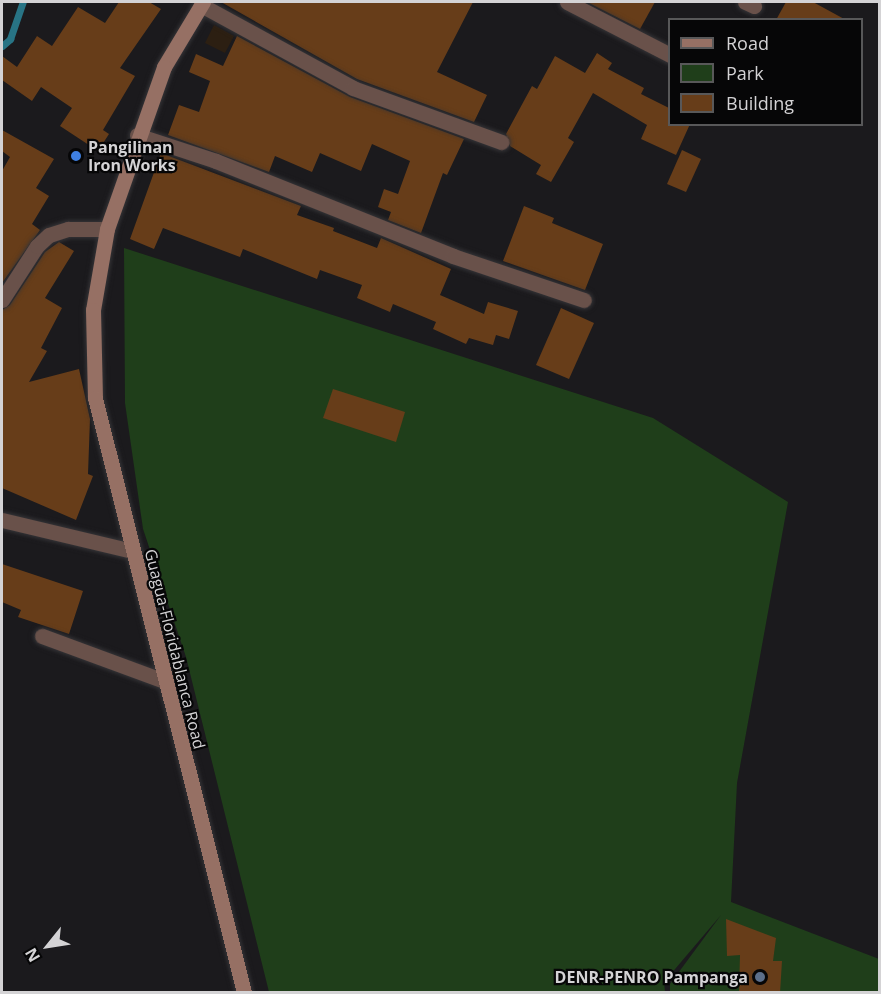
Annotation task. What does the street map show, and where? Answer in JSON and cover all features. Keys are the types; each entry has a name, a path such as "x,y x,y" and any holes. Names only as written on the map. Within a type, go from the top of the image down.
{"main road":[{"name":"Guagua-Floridablanca Road","path":"202,3 164,67 137,135 107,229 93,310 99,426 244,993"}],"street":[{"path":"567,2 668,54"},
{"path":"202,3 353,88 501,142"},
{"path":"137,135 216,161 453,256 584,300"},
{"path":"2,300 37,246 49,235 68,229 107,229"},
{"path":"2,520 132,551"},
{"path":"42,636 164,681"}],"shaded area":[{"path":"214,25 234,36 225,53 205,43"}],"green space":[{"path":"124,248 653,418 788,502 737,783 731,902 879,959 879,992 670,992 670,984 721,915 664,982 665,992 269,992 186,657 143,529 125,403"}],"building":[{"path":"119,2 149,2 161,9 120,68 135,76 103,130 109,134 98,151 60,126 72,108 41,87 32,101 2,80 2,56 17,67 37,36 52,46 78,7 105,23"},
{"path":"221,2 473,2 437,72 487,95 474,122 357,79"},
{"path":"587,2 655,2 640,29"},
{"path":"786,2 813,2 842,18 777,18"},
{"path":"237,36 350,97 464,139 447,175 443,173 421,233 388,220 391,212 378,207 384,189 398,194 410,161 372,144 361,171 320,153 312,172 275,156 269,172 168,135 179,105 199,112 210,81 189,72 196,54 223,66"},
{"path":"597,53 612,63 608,69 644,88 641,94 668,108 668,126 689,126 676,155 641,139 647,125 593,93 568,138 574,142 551,182 536,174 541,165 510,146 506,134 532,86 537,89 555,56 585,73"},
{"path":"2,130 54,159 36,188 49,196 32,224 40,230 2,283 2,171 10,157 2,151"},
{"path":"682,150 701,159 686,192 667,184"},
{"path":"161,153 301,206 297,215 334,228 333,231 377,248 381,238 451,269 440,295 484,314 488,302 518,311 509,339 496,335 493,345 469,338 466,344 433,329 436,322 393,304 390,312 357,298 362,285 320,270 317,279 243,249 240,257 163,228 154,249 130,239"},
{"path":"524,206 554,218 552,223 603,244 585,290 503,261"},
{"path":"59,242 74,251 45,298 62,308 41,348 47,351 29,382 79,369 90,419 88,474 93,476 76,520 2,488 2,310 10,305 45,252"},
{"path":"561,308 594,323 569,379 536,365"},
{"path":"333,389 405,412 396,442 323,418"},
{"path":"2,564 83,591 69,634 18,617 21,610 2,602"},
{"path":"726,919 776,938 773,961 782,961 780,993 739,993 740,955 727,956"}],"waterway":[{"path":"2,46 10,39 23,2"}],"place":[{"name":"Pangilinan Iron Works","path":"76,156"},
{"name":"DENR-PENRO Pampanga","path":"760,977"}]}
